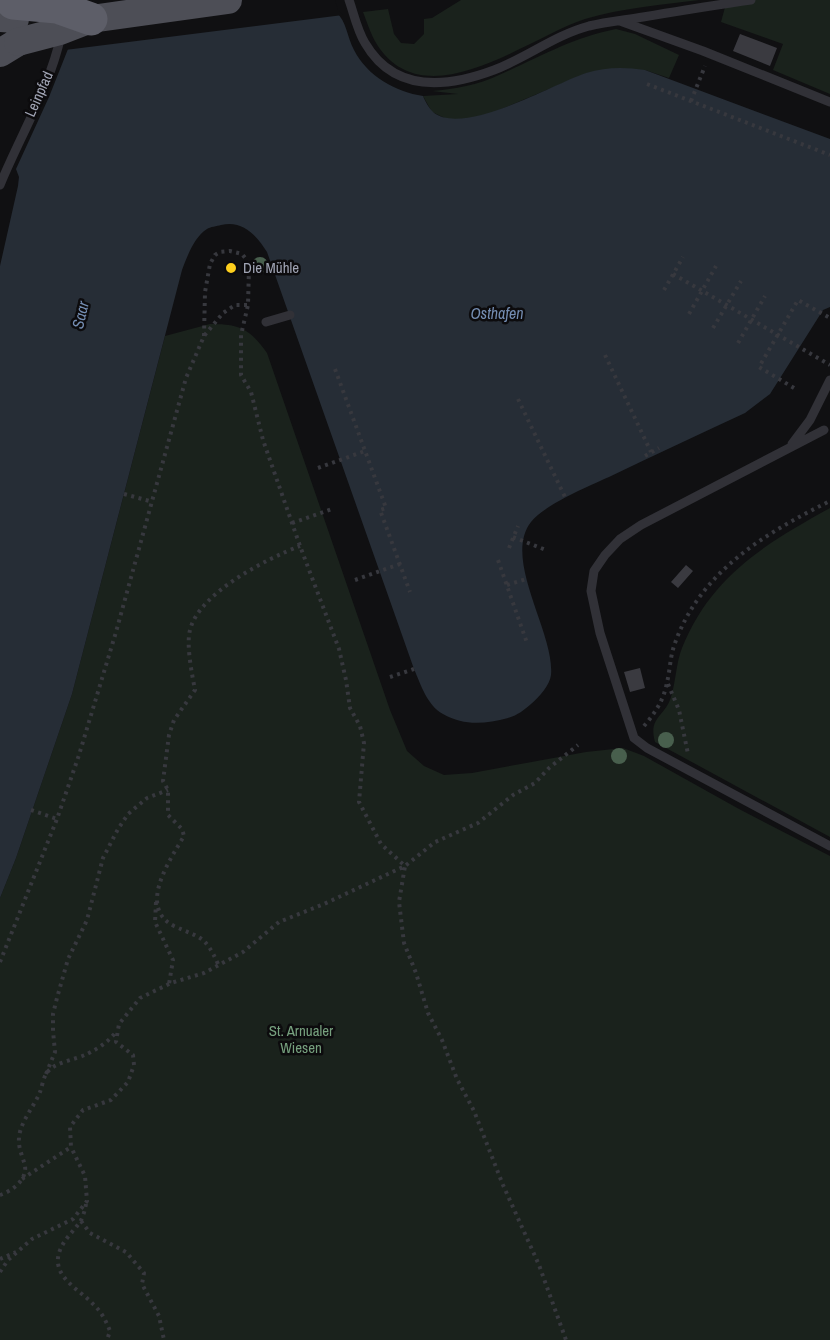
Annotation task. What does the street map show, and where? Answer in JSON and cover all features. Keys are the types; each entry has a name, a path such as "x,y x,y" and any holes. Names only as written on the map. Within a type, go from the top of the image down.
{"highway":[{"path":"9,27 57,7 91,20"}],"main road":[{"path":"91,20 228,0"}],"lane":[{"name":"Leinpfad","path":"0,185 54,59 60,37 64,0"},
{"path":"349,0 363,42 373,55 398,76 410,81 430,83 468,78 495,70 546,44 588,27 751,0"},
{"path":"620,21 830,102"},
{"path":"266,322 290,315"},
{"path":"787,450 801,435 830,380"},
{"path":"824,430 641,525 620,539 594,571 591,591 594,612 634,738 692,773 830,846"}],"path":[{"path":"691,101 709,54"},
{"path":"647,84 830,155"},
{"path":"204,336 205,292 210,264 215,255 230,251 242,254 249,268 248,305 242,335 241,375 251,393 292,523 339,649 350,708 360,726 364,743 359,802 381,844 405,866"},
{"path":"664,290 683,257"},
{"path":"688,314 716,266"},
{"path":"673,274 830,365"},
{"path":"713,328 741,281"},
{"path":"738,343 765,296"},
{"path":"794,388 759,368 798,300 830,318"},
{"path":"0,962 57,819 91,715 153,502 186,378 204,336 223,313 235,305 248,305"},
{"path":"606,356 651,452"},
{"path":"335,369 386,508 380,510 410,592"},
{"path":"518,399 565,497"},
{"path":"645,456 659,448"},
{"path":"318,468 365,451"},
{"path":"124,494 153,502"},
{"path":"634,738 654,715 663,699 673,648 689,612 706,587 725,567 779,527 830,501"},
{"path":"292,523 332,509"},
{"path":"509,548 518,526"},
{"path":"513,537 546,550"},
{"path":"169,984 173,960 155,922 157,899 166,864 184,836 182,829 168,815 168,790 163,781 169,735 174,720 195,690 190,662 189,632 195,616 211,596 254,567 300,546"},
{"path":"498,560 526,643"},
{"path":"355,580 400,564"},
{"path":"507,585 526,579"},
{"path":"390,677 414,669"},
{"path":"667,682 679,710 692,773"},
{"path":"107,1340 110,1331 105,1319 94,1305 67,1282 58,1268 59,1253 66,1239 81,1221 87,1201 85,1176 71,1147 70,1127 83,1110 111,1100 128,1082 134,1065 133,1054 116,1042 119,1024 140,998 169,984 204,973 243,952 279,922 324,904 405,866 435,842 478,823 513,795 535,783 549,768 578,746"},
{"path":"22,1179 25,1168 18,1139 22,1125 42,1089 55,1052 52,1030 57,998 68,959 87,920 104,858 117,829 128,814 147,798 168,790"},
{"path":"31,810 57,819"},
{"path":"405,866 399,902 404,943 428,1013 474,1111 503,1185 539,1265 566,1340"},
{"path":"157,899 162,917 173,925 195,933 213,951 218,964"},
{"path":"46,1074 56,1066 86,1055 108,1042 117,1031"},
{"path":"0,1195 10,1191 22,1179 71,1147"},
{"path":"0,1272 8,1260 32,1239 73,1219 87,1201"},
{"path":"81,1221 90,1233 126,1252 144,1273 142,1284 159,1316 164,1340"},
{"path":"0,1259 19,1250"}],"green space":[{"path":"461,0 699,0 599,15 562,28 480,66 452,74 425,76 401,68 380,49 372,36 363,12 388,9 394,34 401,43 414,44 424,34 424,19 432,18"},
{"path":"727,0 830,0 830,94 773,70 783,44 721,22"},
{"path":"616,29 635,34 679,55 669,78 645,70 587,73 492,113 463,120 447,119 432,112 423,96 458,94 432,91 458,88 483,81 570,43"},
{"name":"St. Arnualer Wiesen","path":"210,324 229,325 249,333 267,353 390,710 407,751 424,766 444,775 472,773 586,752 623,748 644,756 830,856 830,1340 0,1340 0,898 72,694 165,336"},
{"path":"830,508 830,837 655,742 653,734 655,722 671,697 682,648 708,601 724,582 762,549"}],"water":[{"name":"Osthafen","path":"336,12 345,25 354,50 366,68 393,87 423,96 433,112 447,118 465,118 485,114 593,71 630,68 645,70 830,139 830,307 823,310 770,394 745,413 567,496 531,522 524,537 522,556 550,658 550,679 537,698 515,715 491,722 459,721 437,710 419,682 267,252 248,230 242,227 229,224 207,229 195,242 182,270 72,694 0,898 0,266 18,186 19,177 16,169 70,44"}],"pier":[{"path":"72,0 335,0 338,10 343,15 65,50"}],"building":[{"path":"740,34 777,48 770,66 733,51"},
{"path":"686,565 693,571 678,588 671,582"},
{"path":"640,668 645,688 630,692 624,672"}],"place":[{"name":"Die Mühle","path":"231,268"}],"water label":[{"name":"Saar","path":"80,315"}]}
